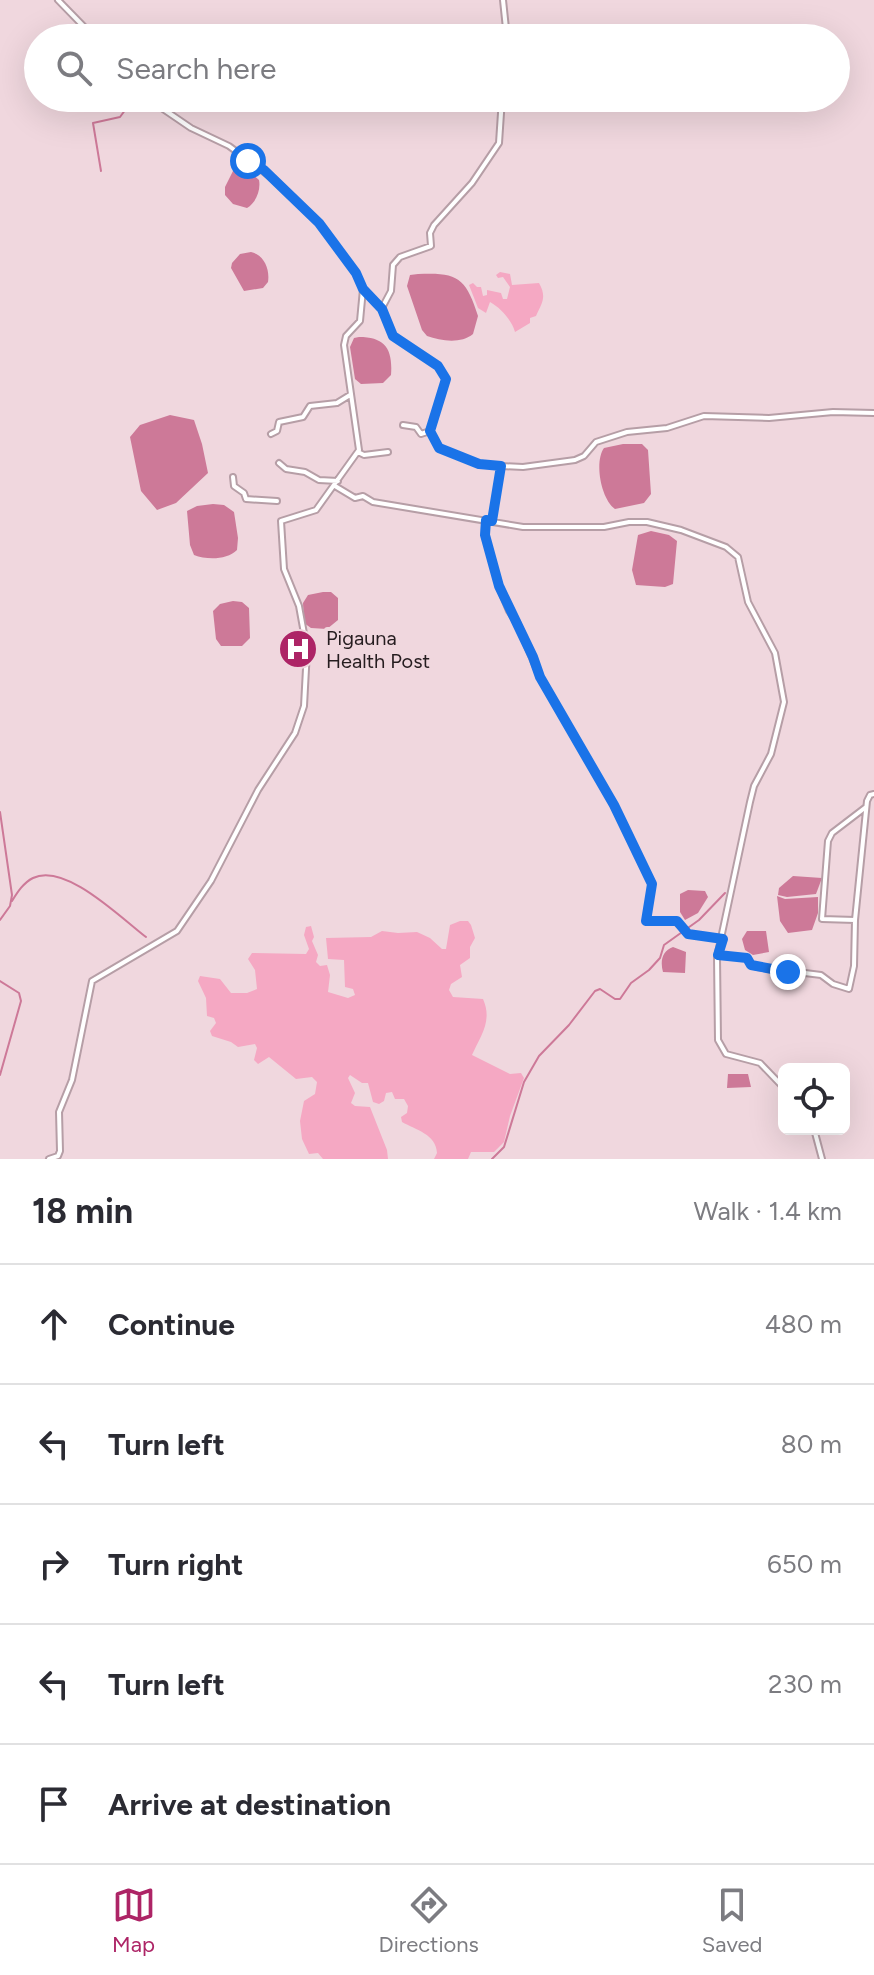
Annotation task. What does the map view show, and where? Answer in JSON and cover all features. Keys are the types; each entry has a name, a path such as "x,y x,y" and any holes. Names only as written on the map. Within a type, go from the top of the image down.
{"street":[{"path":"58,0 81,24"},
{"path":"503,0 506,24"},
{"path":"168,112 191,128 229,146 264,170 319,223 356,273 363,289 382,309 393,336 438,366 446,379 430,431 434,441 444,451 479,464 523,467 575,460 584,456 596,442 627,432 667,428 704,416 769,418 833,412 874,413"},
{"path":"382,309 391,291 393,265 400,257 431,246 430,233 434,225 472,183 499,143 501,112"},
{"path":"49,1159 58,1156 60,1151 59,1112 72,1080 92,981 177,931 211,881 258,790 295,733 304,706 307,650 299,606 284,569 281,521 316,510 358,452 344,345 346,336 360,321 363,289"},
{"path":"271,434 277,431 279,422 303,417 310,406 337,403 350,395"},
{"path":"403,425 416,427 421,434 430,431"},
{"path":"358,452 364,455 388,452"},
{"path":"279,463 286,469 336,483 355,498 363,496 373,502 383,501 448,516 545,528 604,527 647,522 681,530 726,547 738,557 748,602 775,653 784,702 771,754 754,786 718,955 717,1034 721,1049 731,1056 760,1063 778,1082"},
{"path":"501,466 485,535 499,586 540,677 572,737 608,793 652,884 646,921 674,920 688,934 723,939"},
{"path":"233,477 234,486 244,493 246,499 277,501"},
{"path":"855,920 822,919 828,841 832,833 866,807 870,795 874,794"},
{"path":"718,955 747,958 751,965 757,967 821,975 833,984 849,989 854,966 855,920 867,801"},
{"path":"816,1135 822,1159"}],"shaded area":[{"path":"234,169 250,172 259,180 257,196 247,208 233,204 225,195 225,187"},
{"path":"251,252 265,263 268,282 263,288 244,291 231,268 240,254"},
{"path":"500,272 510,274 512,285 539,283 543,292 536,316 515,332 509,319 490,302 486,313 478,308 469,285 473,283 481,287 483,296 487,295 487,290 501,293 503,299 507,299 510,287 503,277 496,275"},
{"path":"443,274 464,285 478,316 473,334 451,341 427,336 422,330 407,286 410,275"},
{"path":"354,338 375,339 386,346 391,375 383,383 361,384 355,379 350,347"},
{"path":"170,415 194,420 208,473 176,503 157,510 141,491 130,437 140,425"},
{"path":"642,444 648,450 651,494 644,503 615,509 603,489 600,462 604,448"},
{"path":"213,504 224,505 234,512 237,550 228,556 205,558 194,555 190,545 187,511"},
{"path":"651,531 669,535 677,541 673,584 665,587 636,585 632,570 638,535"},
{"path":"331,592 338,598 338,620 327,629 311,628 304,623 303,603 308,595"},
{"path":"242,602 249,608 250,638 242,646 221,646 216,639 213,611 220,604"},
{"path":"793,876 822,878 816,894 778,895 779,888"},
{"path":"688,890 705,891 708,897 698,913 685,920 680,912 680,894"},
{"path":"777,896 785,899 818,897 818,913 812,930 788,933 780,921"},
{"path":"468,921 475,938 470,947 470,958 460,965 462,977 451,984 449,990 453,997 483,999 487,1014 472,1055 510,1074 521,1073 524,1078 504,1142 494,1152 471,1152 468,1159 434,1159 437,1153 433,1141 402,1122 401,1117 407,1113 408,1106 404,1099 395,1099 392,1092 386,1093 384,1101 379,1104 373,1102 368,1083 362,1083 350,1075 348,1078 355,1093 351,1103 370,1107 388,1159 323,1159 318,1153 309,1154 302,1139 300,1121 304,1101 315,1094 317,1082 312,1077 296,1079 269,1057 258,1064 254,1060 255,1044 238,1047 212,1036 210,1031 216,1023 214,1018 207,1016 206,998 198,981 200,976 220,979 231,993 247,993 257,989 255,970 248,959 252,953 306,954 309,949 304,935 306,927 311,926 312,941 318,955 316,962 320,966 327,965 330,975 328,992 348,998 355,995 353,989 345,987 344,960 328,959 326,938 371,937 382,931 417,932 446,949 450,925"},
{"path":"747,931 766,931 769,952 753,955 745,950 742,939"},
{"path":"673,947 686,952 685,973 663,972 663,957"},
{"path":"728,1074 748,1074 751,1087 727,1088"}],"waterway":[{"path":"101,171 93,123 120,117 124,112"},
{"path":"0,812 12,895 10,906 0,920"},
{"path":"12,901 23,885 33,878 46,875 61,878 92,894 146,937"},
{"path":"492,1159 504,1147 524,1082 539,1056 569,1025 595,991 600,989 620,999 631,983 660,958 664,945 699,920 725,893"},
{"path":"0,981 19,993 21,1001 0,1075"}],"place":[{"name":"Pigauna Health Post","path":"298,649"}],"route":[{"path":"248,161 264,170 319,223 356,273 363,289 382,309 393,336 438,366 446,379 430,431 439,448 479,464 501,466 492,521 486,520 485,530 499,586 540,677 614,805 652,884 646,921 677,921 693,936 723,939 718,955 747,958 751,965 788,972"}]}
